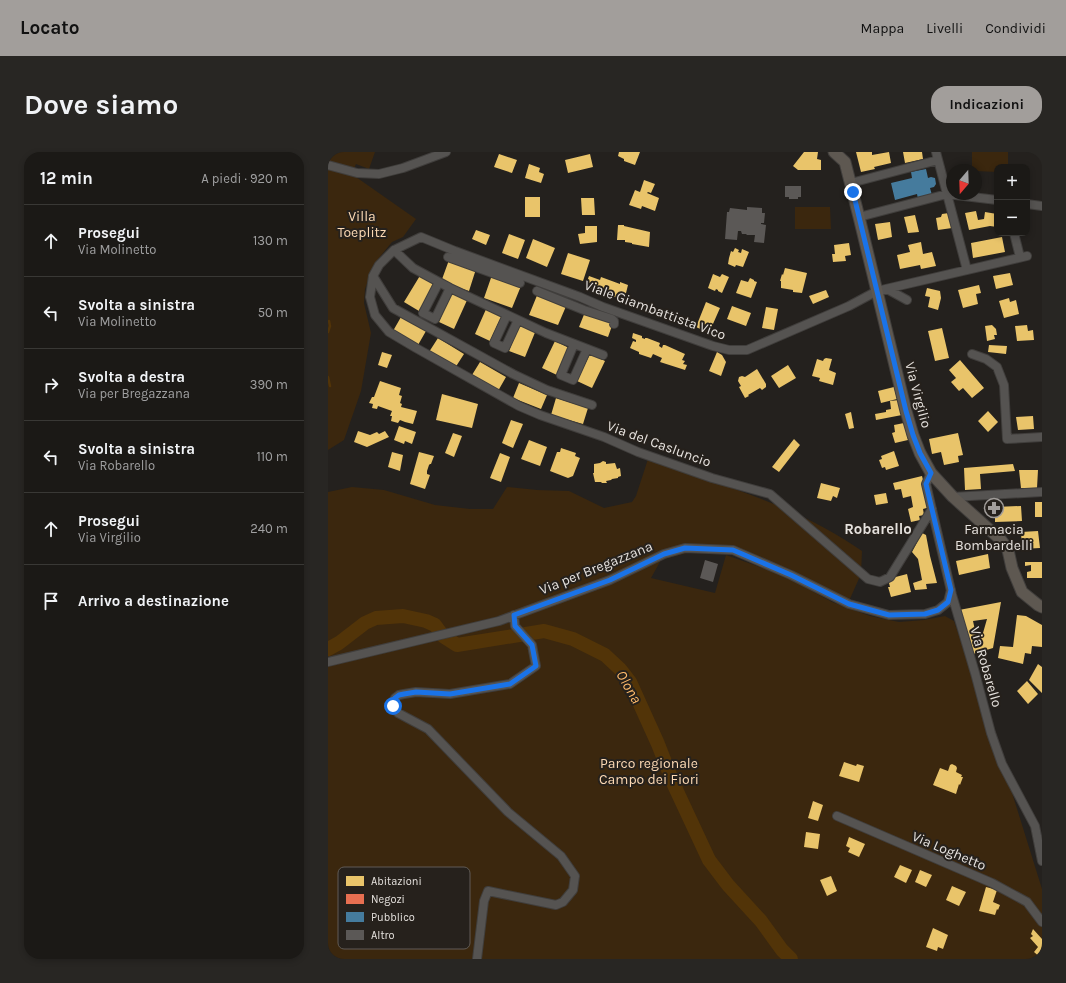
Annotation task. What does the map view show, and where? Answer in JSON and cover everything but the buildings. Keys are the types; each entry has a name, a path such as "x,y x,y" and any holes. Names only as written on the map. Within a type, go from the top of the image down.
{"main road":[{"name":"Via Virgilio","path":"834,152 845,157 859,217 882,290 906,411 920,453 931,473 953,497 1001,540 1008,550 1012,568 1022,592 1042,607"}],"street":[{"path":"328,165 357,173 378,174 403,168 446,152"},
{"path":"851,183 938,156 946,190"},
{"path":"859,217 946,194"},
{"path":"982,198 994,200"},
{"path":"949,200 967,270"},
{"path":"1030,204 1042,206"},
{"name":"Viale Giambattista Vico","path":"421,237 454,251 486,270 580,297 603,307 713,346 729,350 747,350 849,306 882,290 1023,257 1015,236"},
{"name":"Via del Casluncio","path":"421,237 394,250 379,265 373,276 370,297 376,315 389,332 519,406 638,452 712,478 770,494 868,579 880,582 890,577 932,509"},
{"path":"394,250 413,268 450,288 548,334 603,355"},
{"path":"448,257 520,283"},
{"path":"373,276 393,308 520,377 547,390 592,405"},
{"path":"439,282 423,313 435,319 450,288"},
{"path":"882,290 907,300"},
{"path":"537,291 576,308 612,319 614,324"},
{"path":"576,308 580,297"},
{"path":"430,298 442,304"},
{"path":"507,315 494,343 504,348 518,320"},
{"path":"501,329 511,334"},
{"path":"574,344 561,375 573,380 587,349"},
{"path":"972,354 986,359 996,367 1004,385 1007,439 1042,437"},
{"path":"568,360 580,365"},
{"name":"Via Robarello","path":"931,473 926,484 951,590 976,673 991,733 1002,764 1035,826 1042,861"},
{"path":"953,497 1042,492"},
{"name":"Via per Bregazzana","path":"328,662 499,621 610,580 664,554 685,548 733,550 791,575 849,604 889,615 925,614 938,610 948,602 951,590"},
{"path":"477,959 484,901 488,891 556,905 563,902 573,890 575,876 561,856 508,812 428,729 398,713 393,706 395,698 404,694 416,692 450,694 510,684 536,666 532,645 515,626 514,615"},
{"name":"Via Loghetto","path":"837,816 992,884 1027,902 1042,922"}],"green space":[{"path":"328,152 375,152 369,169 356,164 353,171 328,162"},
{"path":"972,152 1008,152 1008,164 994,164 994,172 982,171 982,164 972,164"},
{"name":"Villa Toeplitz","path":"328,167 356,177 416,219 403,237 392,242 374,264 365,289 364,303 371,333 361,391 344,440 328,450"},
{"path":"795,207 830,207 831,229 795,229"},
{"name":"Parco regionale Campo dei Fiori","path":"648,459 731,488 785,509 812,521 862,551 861,574 849,601 794,571 733,546 694,551 661,560 651,578 715,593 726,555 785,576 832,602 870,616 899,622 924,620 945,616 954,621 1009,783 1042,889 1042,954 1039,959 328,959 328,492 352,487 384,490 435,505 470,509 493,509 507,487 569,491 604,508 632,502 636,496"}],"waterway":[{"path":"328,332 330,326 329,321"},
{"path":"328,377 330,386"},
{"name":"Olona","path":"328,649 339,643 365,623 376,618 403,616 426,621 435,625 443,636 457,645 544,631 573,639 605,655 620,669 630,682 658,744 674,785 709,860 728,885 761,921 782,950 791,959"}],"place":[{"name":"Farmacia Bombardelli","path":"994,508"}],"district":[{"name":"Robarello","path":"878,529"}],"route":[{"path":"393,706 395,698 404,694 416,692 450,694 510,684 536,666 532,645 515,626 514,615 610,580 664,554 685,548 733,550 791,575 849,604 889,615 925,614 938,610 948,602 951,590 926,484 931,473 920,453 906,411 853,192"}]}
